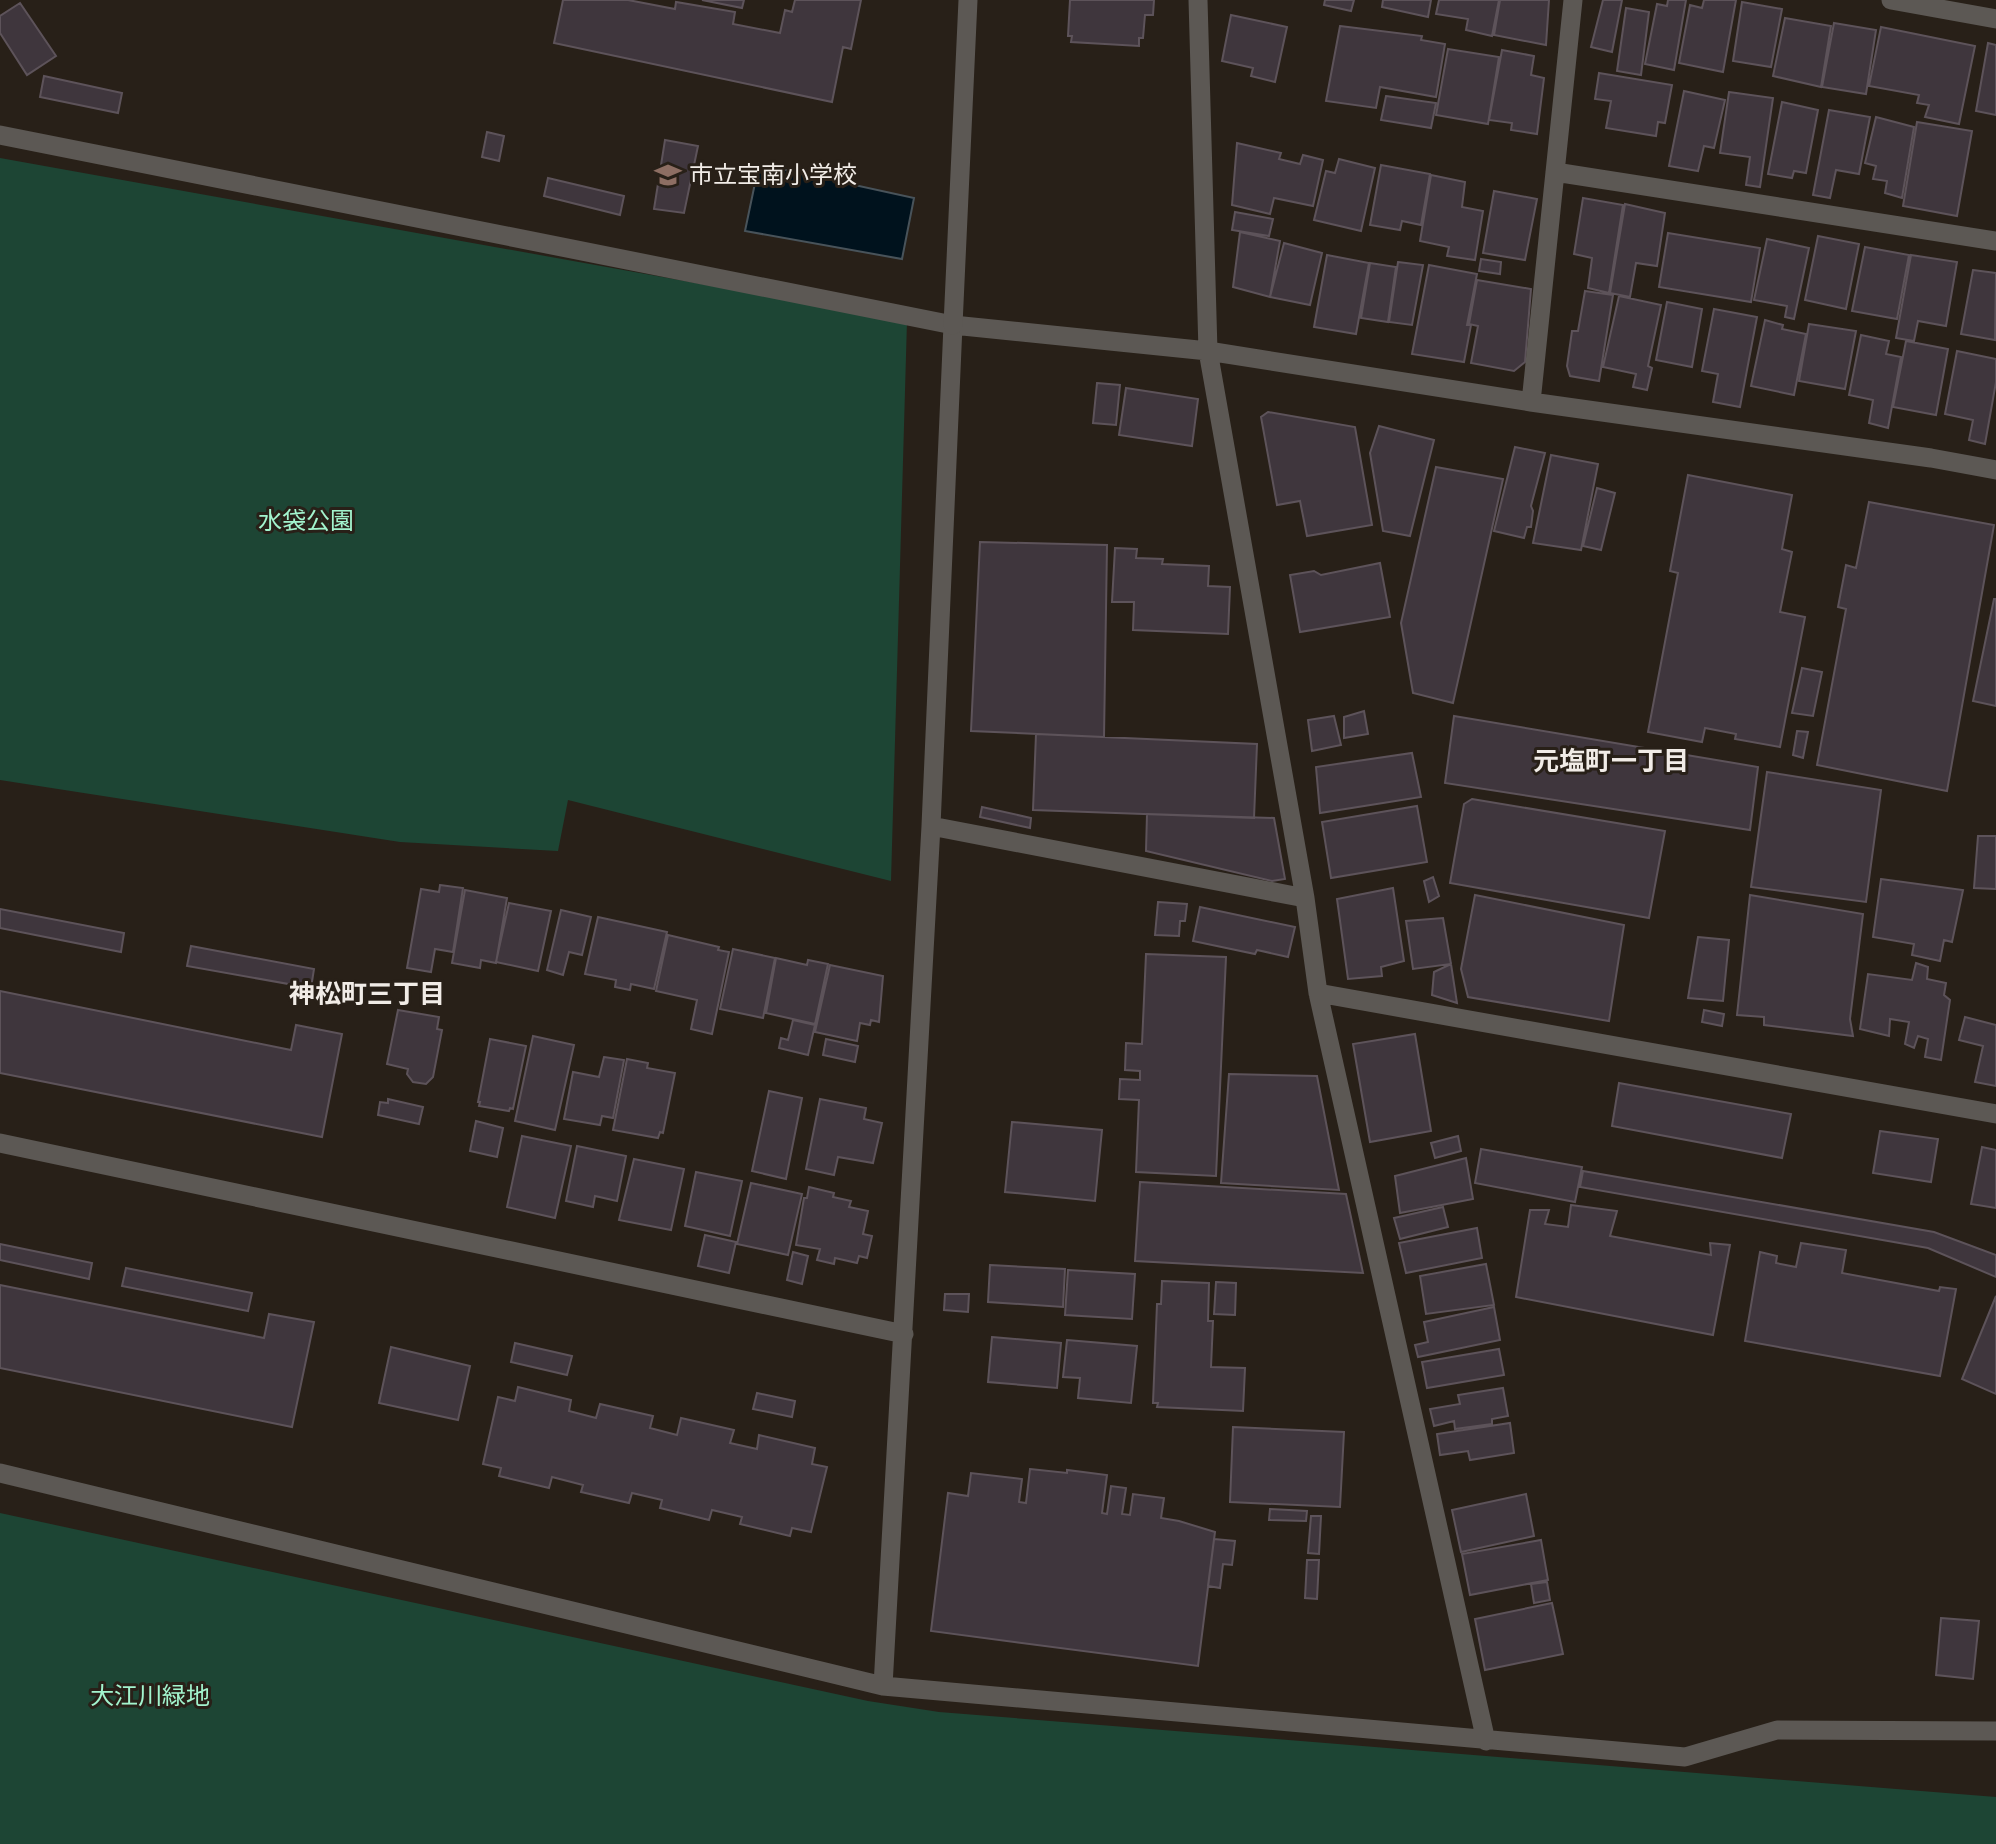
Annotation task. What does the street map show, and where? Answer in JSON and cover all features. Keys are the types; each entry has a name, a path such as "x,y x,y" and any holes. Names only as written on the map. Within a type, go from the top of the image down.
{"street":[{"path":"883,1686 931,826 968,0"},
{"path":"1198,0 1208,351 1305,898 1318,993 1486,1741"},
{"path":"1531,402 1573,0"},
{"path":"1891,0 1996,19"},
{"path":"0,135 953,325 1208,351 1531,402 1931,458 1996,470"},
{"path":"1555,172 1996,241"},
{"path":"931,826 1305,898"},
{"path":"1318,993 1996,1114"},
{"path":"0,1143 904,1334"},
{"path":"0,1473 883,1686 1685,1757 1777,1730 1996,1731"}],"green space":[{"name":"水袋公園","path":"0,158 907,321 891,881 568,800 558,851 400,842 0,780"},
{"name":"大江川緑地","path":"0,1513 868,1701 939,1712 1996,1797 1996,1844 0,1844"}],"water":[{"path":"759,164 914,198 902,259 745,231"}],"building":[{"path":"563,0 628,0 675,9 676,2 735,12 733,24 780,33 785,10 792,12 795,0 861,0 851,49 843,47 832,102 554,43"},
{"path":"702,0 744,0 742,8"},
{"path":"1070,0 1154,0 1153,15 1145,15 1143,38 1139,38 1139,46 1071,42 1072,36 1068,36"},
{"path":"1325,0 1354,0 1351,11 1324,5"},
{"path":"1383,0 1431,0 1428,17 1382,7"},
{"path":"1439,0 1499,0 1492,36 1466,30 1468,19 1436,14"},
{"path":"1500,0 1549,0 1546,45 1494,35"},
{"path":"1603,0 1622,0 1612,52 1591,47"},
{"path":"1668,0 1686,0 1674,70 1645,64 1657,4 1667,6"},
{"path":"1704,0 1736,0 1723,72 1679,63 1690,5 1702,8"},
{"path":"1742,2 1782,9 1771,67 1733,61"},
{"path":"20,3 56,56 27,75 0,33 0,16"},
{"path":"1626,8 1649,12 1641,75 1617,71"},
{"path":"1231,15 1287,27 1275,82 1251,76 1253,68 1222,61"},
{"path":"1785,18 1831,26 1821,87 1773,76"},
{"path":"1834,23 1876,30 1866,94 1822,87"},
{"path":"1340,26 1422,36 1421,40 1445,44 1436,97 1380,87 1376,108 1326,101"},
{"path":"1881,27 1975,46 1959,124 1925,117 1929,105 1917,103 1919,95 1869,86"},
{"path":"1988,43 1996,45 1996,115 1976,111"},
{"path":"1448,49 1499,57 1488,124 1436,115"},
{"path":"1502,50 1534,56 1531,75 1544,78 1537,134 1511,130 1512,123 1489,120"},
{"path":"1599,73 1672,85 1665,123 1658,122 1656,136 1606,128 1611,101 1595,99"},
{"path":"44,76 122,93 118,113 40,97"},
{"path":"1684,91 1725,100 1714,148 1704,146 1698,171 1669,166"},
{"path":"1729,92 1773,98 1760,187 1746,185 1750,157 1720,153"},
{"path":"1386,96 1436,103 1431,128 1381,120"},
{"path":"1782,102 1818,110 1806,173 1794,171 1792,178 1768,174"},
{"path":"1829,110 1870,117 1859,174 1836,170 1830,198 1813,195"},
{"path":"1876,117 1914,127 1902,198 1885,193 1887,181 1873,179 1876,166 1865,163"},
{"path":"1917,122 1972,131 1957,216 1903,206"},
{"path":"487,132 504,136 499,161 482,157"},
{"path":"665,140 698,146 684,213 654,209"},
{"path":"1237,143 1281,153 1279,159 1300,164 1303,155 1323,160 1313,206 1274,198 1270,214 1232,205"},
{"path":"1339,159 1375,168 1361,231 1314,220 1326,171 1335,173"},
{"path":"1381,165 1430,174 1421,225 1402,221 1400,230 1370,225"},
{"path":"1431,175 1465,182 1462,207 1483,211 1475,260 1447,256 1449,247 1420,241"},
{"path":"548,178 624,196 620,215 544,196"},
{"path":"1494,191 1537,199 1525,260 1483,253"},
{"path":"1583,198 1623,205 1609,293 1588,288 1592,258 1574,254"},
{"path":"1625,204 1665,213 1657,266 1636,263 1630,297 1610,293"},
{"path":"1235,212 1273,219 1269,236 1232,230"},
{"path":"1240,232 1280,241 1270,297 1233,287"},
{"path":"1668,233 1760,248 1751,302 1659,287"},
{"path":"1818,236 1859,244 1846,309 1805,300"},
{"path":"1767,239 1809,248 1794,319 1785,317 1787,306 1754,300"},
{"path":"1284,243 1322,253 1310,305 1270,297"},
{"path":"1865,247 1909,255 1897,319 1852,311"},
{"path":"1327,255 1369,263 1356,334 1314,327"},
{"path":"1911,255 1957,262 1946,326 1918,321 1914,341 1896,338"},
{"path":"1481,259 1501,262 1500,274 1479,271"},
{"path":"1398,262 1423,265 1412,325 1389,322"},
{"path":"1370,263 1396,267 1388,322 1361,318"},
{"path":"1429,265 1477,274 1467,325 1471,325 1464,362 1412,354"},
{"path":"1973,270 1996,273 1995,340 1961,334"},
{"path":"1477,280 1531,289 1525,362 1514,371 1471,363 1478,326 1469,324"},
{"path":"1585,291 1613,295 1599,381 1570,376 1567,366 1572,331 1578,331"},
{"path":"1619,296 1661,305 1648,366 1652,368 1647,390 1633,387 1636,374 1603,367"},
{"path":"1667,302 1702,309 1692,367 1656,360"},
{"path":"1714,309 1757,317 1740,407 1713,402 1718,374 1702,371"},
{"path":"1765,320 1783,325 1782,329 1806,334 1794,395 1751,386"},
{"path":"1809,324 1856,331 1845,389 1799,381"},
{"path":"1861,335 1889,341 1886,354 1901,357 1888,428 1869,423 1873,400 1849,395"},
{"path":"1906,341 1948,349 1936,415 1893,407"},
{"path":"1957,351 1996,359 1996,382 1985,444 1969,440 1973,420 1945,414"},
{"path":"1097,383 1120,385 1116,425 1093,423"},
{"path":"1126,388 1198,399 1192,446 1119,435"},
{"path":"1268,412 1355,427 1372,525 1307,536 1300,501 1277,505 1261,417"},
{"path":"1379,426 1434,440 1410,536 1383,531 1370,453"},
{"path":"1515,447 1545,453 1531,506 1531,527 1527,527 1524,538 1494,531"},
{"path":"1551,455 1598,464 1581,550 1533,543"},
{"path":"1436,467 1503,479 1453,703 1413,693 1401,623"},
{"path":"1688,475 1792,495 1782,549 1792,552 1780,612 1805,617 1780,747 1735,739 1736,734 1705,728 1702,742 1648,732 1678,573 1670,571"},
{"path":"1597,488 1615,493 1601,550 1583,546"},
{"path":"1869,502 1994,525 1947,791 1817,765 1846,609 1838,607 1846,565 1856,568"},
{"path":"980,542 1107,545 1104,737 971,731"},
{"path":"1115,548 1137,549 1136,558 1163,559 1162,564 1209,566 1208,586 1230,587 1228,634 1133,630 1134,602 1112,602"},
{"path":"1380,563 1390,617 1300,632 1290,575 1314,571 1321,575"},
{"path":"1996,599 1996,706 1973,701"},
{"path":"1802,668 1822,672 1813,716 1792,713"},
{"path":"1364,711 1368,734 1344,738 1344,717"},
{"path":"1334,716 1341,745 1312,751 1308,720"},
{"path":"1454,716 1758,767 1750,830 1445,783"},
{"path":"1797,731 1808,732 1803,758 1793,755"},
{"path":"1036,734 1257,744 1254,818 1033,810"},
{"path":"1412,753 1421,797 1320,813 1316,767"},
{"path":"1767,772 1881,790 1866,902 1751,887"},
{"path":"1472,799 1665,831 1649,918 1450,883 1464,804"},
{"path":"1417,806 1427,862 1331,878 1322,822"},
{"path":"982,807 1031,818 1030,828 980,817"},
{"path":"1147,814 1274,818 1285,879 1272,881 1146,851"},
{"path":"1978,836 1996,836 1996,889 1974,888"},
{"path":"1433,877 1439,896 1429,902 1424,881"},
{"path":"1881,879 1963,890 1952,942 1944,940 1940,961 1912,955 1914,944 1873,937"},
{"path":"440,885 463,888 453,952 435,949 431,972 407,968 421,889 439,892"},
{"path":"1393,888 1404,961 1381,967 1382,976 1348,979 1337,899"},
{"path":"465,890 507,898 496,963 481,960 480,968 452,963"},
{"path":"1475,895 1624,925 1609,1021 1468,997 1461,969"},
{"path":"1750,895 1863,914 1850,1019 1853,1036 1764,1025 1764,1017 1737,1015"},
{"path":"1158,902 1187,904 1185,921 1180,921 1179,936 1155,935"},
{"path":"509,903 551,911 538,971 496,962"},
{"path":"1200,907 1295,927 1288,957 1257,950 1255,954 1193,941"},
{"path":"0,909 124,933 121,952 0,928"},
{"path":"561,910 591,917 582,955 569,952 563,975 547,970"},
{"path":"598,917 667,932 654,989 631,984 630,990 615,987 616,980 585,974"},
{"path":"1443,918 1451,964 1413,969 1406,921"},
{"path":"668,935 719,947 718,950 729,952 712,1034 691,1029 697,1000 656,991"},
{"path":"1698,937 1729,940 1723,1001 1688,998"},
{"path":"191,946 314,969 311,988 187,966"},
{"path":"733,949 775,958 763,1018 720,1009"},
{"path":"1146,954 1226,957 1216,1176 1136,1172 1139,1100 1119,1099 1120,1079 1140,1080 1140,1071 1125,1070 1126,1043 1142,1044"},
{"path":"776,958 807,965 808,960 828,964 815,1024 766,1013"},
{"path":"1916,963 1928,967 1927,979 1946,983 1944,995 1950,1000 1941,1060 1925,1057 1928,1039 1918,1036 1914,1048 1905,1044 1909,1022 1890,1019 1889,1036 1860,1029 1868,974 1912,980"},
{"path":"1451,964 1457,1003 1432,995 1434,972"},
{"path":"830,965 883,976 879,1022 871,1020 870,1025 860,1023 857,1041 815,1032"},
{"path":"0,991 291,1050 296,1025 342,1034 322,1137 0,1073"},
{"path":"398,1010 439,1017 437,1029 442,1030 433,1077 426,1084 413,1082 407,1074 408,1069 387,1064"},
{"path":"1704,1010 1724,1014 1722,1026 1702,1022"},
{"path":"1965,1017 1996,1025 1996,1086 1975,1082 1983,1046 1959,1040"},
{"path":"793,1020 815,1025 808,1055 779,1048 781,1038 788,1040"},
{"path":"1415,1034 1431,1131 1370,1142 1353,1044"},
{"path":"533,1036 574,1045 555,1130 515,1121"},
{"path":"490,1039 526,1046 513,1109 510,1108 509,1111 479,1106"},
{"path":"826,1039 858,1046 855,1062 823,1055"},
{"path":"604,1057 624,1060 613,1118 602,1116 600,1125 564,1119 573,1072 599,1077"},
{"path":"627,1059 648,1063 647,1068 675,1073 663,1133 660,1132 658,1138 613,1130"},
{"path":"1229,1074 1317,1076 1339,1190 1221,1183"},
{"path":"1619,1083 1791,1114 1782,1158 1612,1126"},
{"path":"769,1091 802,1098 786,1179 752,1171"},
{"path":"388,1099 423,1107 419,1124 378,1115 380,1102 388,1103"},
{"path":"820,1099 866,1108 864,1119 882,1123 873,1163 838,1157 834,1175 806,1169"},
{"path":"476,1121 503,1128 497,1157 470,1151"},
{"path":"1012,1122 1102,1130 1095,1201 1005,1192"},
{"path":"1880,1131 1938,1139 1931,1182 1873,1173"},
{"path":"522,1136 571,1146 555,1218 507,1207"},
{"path":"1458,1136 1461,1151 1435,1158 1431,1143"},
{"path":"577,1146 626,1156 617,1201 595,1196 593,1207 566,1201"},
{"path":"1982,1147 1996,1150 1996,1208 1971,1204"},
{"path":"1481,1149 1582,1167 1575,1202 1475,1183"},
{"path":"1466,1158 1473,1199 1400,1213 1395,1176"},
{"path":"634,1159 684,1169 671,1230 619,1220"},
{"path":"1583,1171 1934,1232 1996,1255 1996,1277 1928,1248 1580,1187"},
{"path":"696,1172 742,1181 730,1236 685,1226"},
{"path":"1140,1182 1346,1194 1363,1273 1135,1261"},
{"path":"751,1183 802,1194 788,1255 737,1244"},
{"path":"809,1187 834,1193 833,1197 851,1201 849,1207 868,1211 863,1234 872,1236 867,1258 859,1256 857,1263 835,1258 834,1264 817,1260 820,1249 796,1245 804,1198 807,1198"},
{"path":"1571,1205 1617,1211 1610,1236 1711,1255 1710,1243 1730,1245 1713,1335 1516,1297 1530,1210 1549,1210 1545,1224 1568,1227"},
{"path":"1443,1207 1448,1227 1400,1239 1394,1218"},
{"path":"1477,1228 1482,1258 1406,1273 1399,1243"},
{"path":"705,1235 736,1242 729,1273 698,1266"},
{"path":"1801,1243 1846,1250 1842,1273 1939,1291 1940,1287 1956,1289 1940,1376 1745,1341 1760,1252 1777,1256 1776,1263 1796,1267"},
{"path":"0,1244 92,1263 89,1279 0,1260"},
{"path":"793,1252 808,1256 802,1284 787,1280"},
{"path":"1486,1264 1494,1305 1426,1314 1420,1276"},
{"path":"990,1265 1065,1269 1063,1307 988,1302"},
{"path":"126,1268 252,1293 248,1311 122,1286"},
{"path":"1068,1270 1135,1274 1132,1319 1065,1315"},
{"path":"1162,1281 1209,1283 1208,1321 1213,1321 1211,1367 1245,1368 1243,1411 1157,1407 1158,1403 1153,1403 1157,1304 1161,1304"},
{"path":"1216,1282 1236,1283 1235,1315 1214,1314"},
{"path":"0,1285 264,1338 269,1314 314,1322 292,1427 0,1368"},
{"path":"945,1294 969,1294 968,1312 944,1310"},
{"path":"1996,1296 1996,1394 1962,1379"},
{"path":"1494,1307 1500,1340 1418,1357 1415,1345 1428,1342 1424,1322"},
{"path":"992,1337 1061,1343 1057,1388 988,1382"},
{"path":"1067,1340 1137,1346 1131,1403 1078,1398 1080,1378 1063,1377"},
{"path":"515,1343 572,1356 567,1375 511,1362"},
{"path":"391,1347 470,1366 458,1420 379,1403"},
{"path":"1499,1349 1504,1375 1427,1388 1422,1362"},
{"path":"518,1387 571,1400 569,1411 596,1418 600,1404 653,1416 650,1428 677,1435 681,1418 734,1430 730,1443 757,1449 759,1435 815,1448 812,1464 827,1467 811,1532 792,1528 790,1536 740,1524 742,1517 712,1510 709,1520 660,1508 662,1500 632,1493 629,1503 581,1492 583,1485 552,1477 549,1488 499,1476 501,1468 483,1464 498,1397 515,1401"},
{"path":"1503,1388 1508,1416 1492,1419 1492,1424 1455,1429 1454,1421 1434,1426 1430,1409 1460,1404 1458,1395"},
{"path":"757,1393 795,1401 792,1417 753,1409"},
{"path":"1510,1423 1514,1453 1470,1460 1468,1451 1440,1455 1437,1434"},
{"path":"1233,1427 1344,1432 1340,1507 1230,1502"},
{"path":"1030,1469 1107,1475 1102,1513 1107,1514 1111,1486 1126,1488 1122,1514 1130,1515 1133,1494 1164,1498 1161,1518 1215,1532 1198,1666 931,1631 948,1493 968,1496 971,1473 1022,1479 1019,1502 1026,1503"},
{"path":"1526,1494 1534,1536 1461,1552 1452,1510"},
{"path":"1270,1509 1307,1511 1306,1521 1269,1520"},
{"path":"1311,1516 1321,1516 1319,1554 1308,1553"},
{"path":"1214,1539 1235,1541 1232,1565 1223,1564 1220,1588 1208,1586"},
{"path":"1541,1540 1548,1580 1470,1595 1462,1554"},
{"path":"1307,1560 1319,1560 1317,1599 1305,1598"},
{"path":"1547,1582 1550,1600 1534,1603 1531,1584"},
{"path":"1552,1603 1563,1654 1485,1670 1475,1619"},
{"path":"1941,1618 1979,1621 1973,1679 1936,1675"}],"place":[{"name":"市立宝南小学校","path":"668,175"}],"district":[{"name":"元塩町一丁目","path":"1611,761"},
{"name":"神松町三丁目","path":"367,994"}]}
